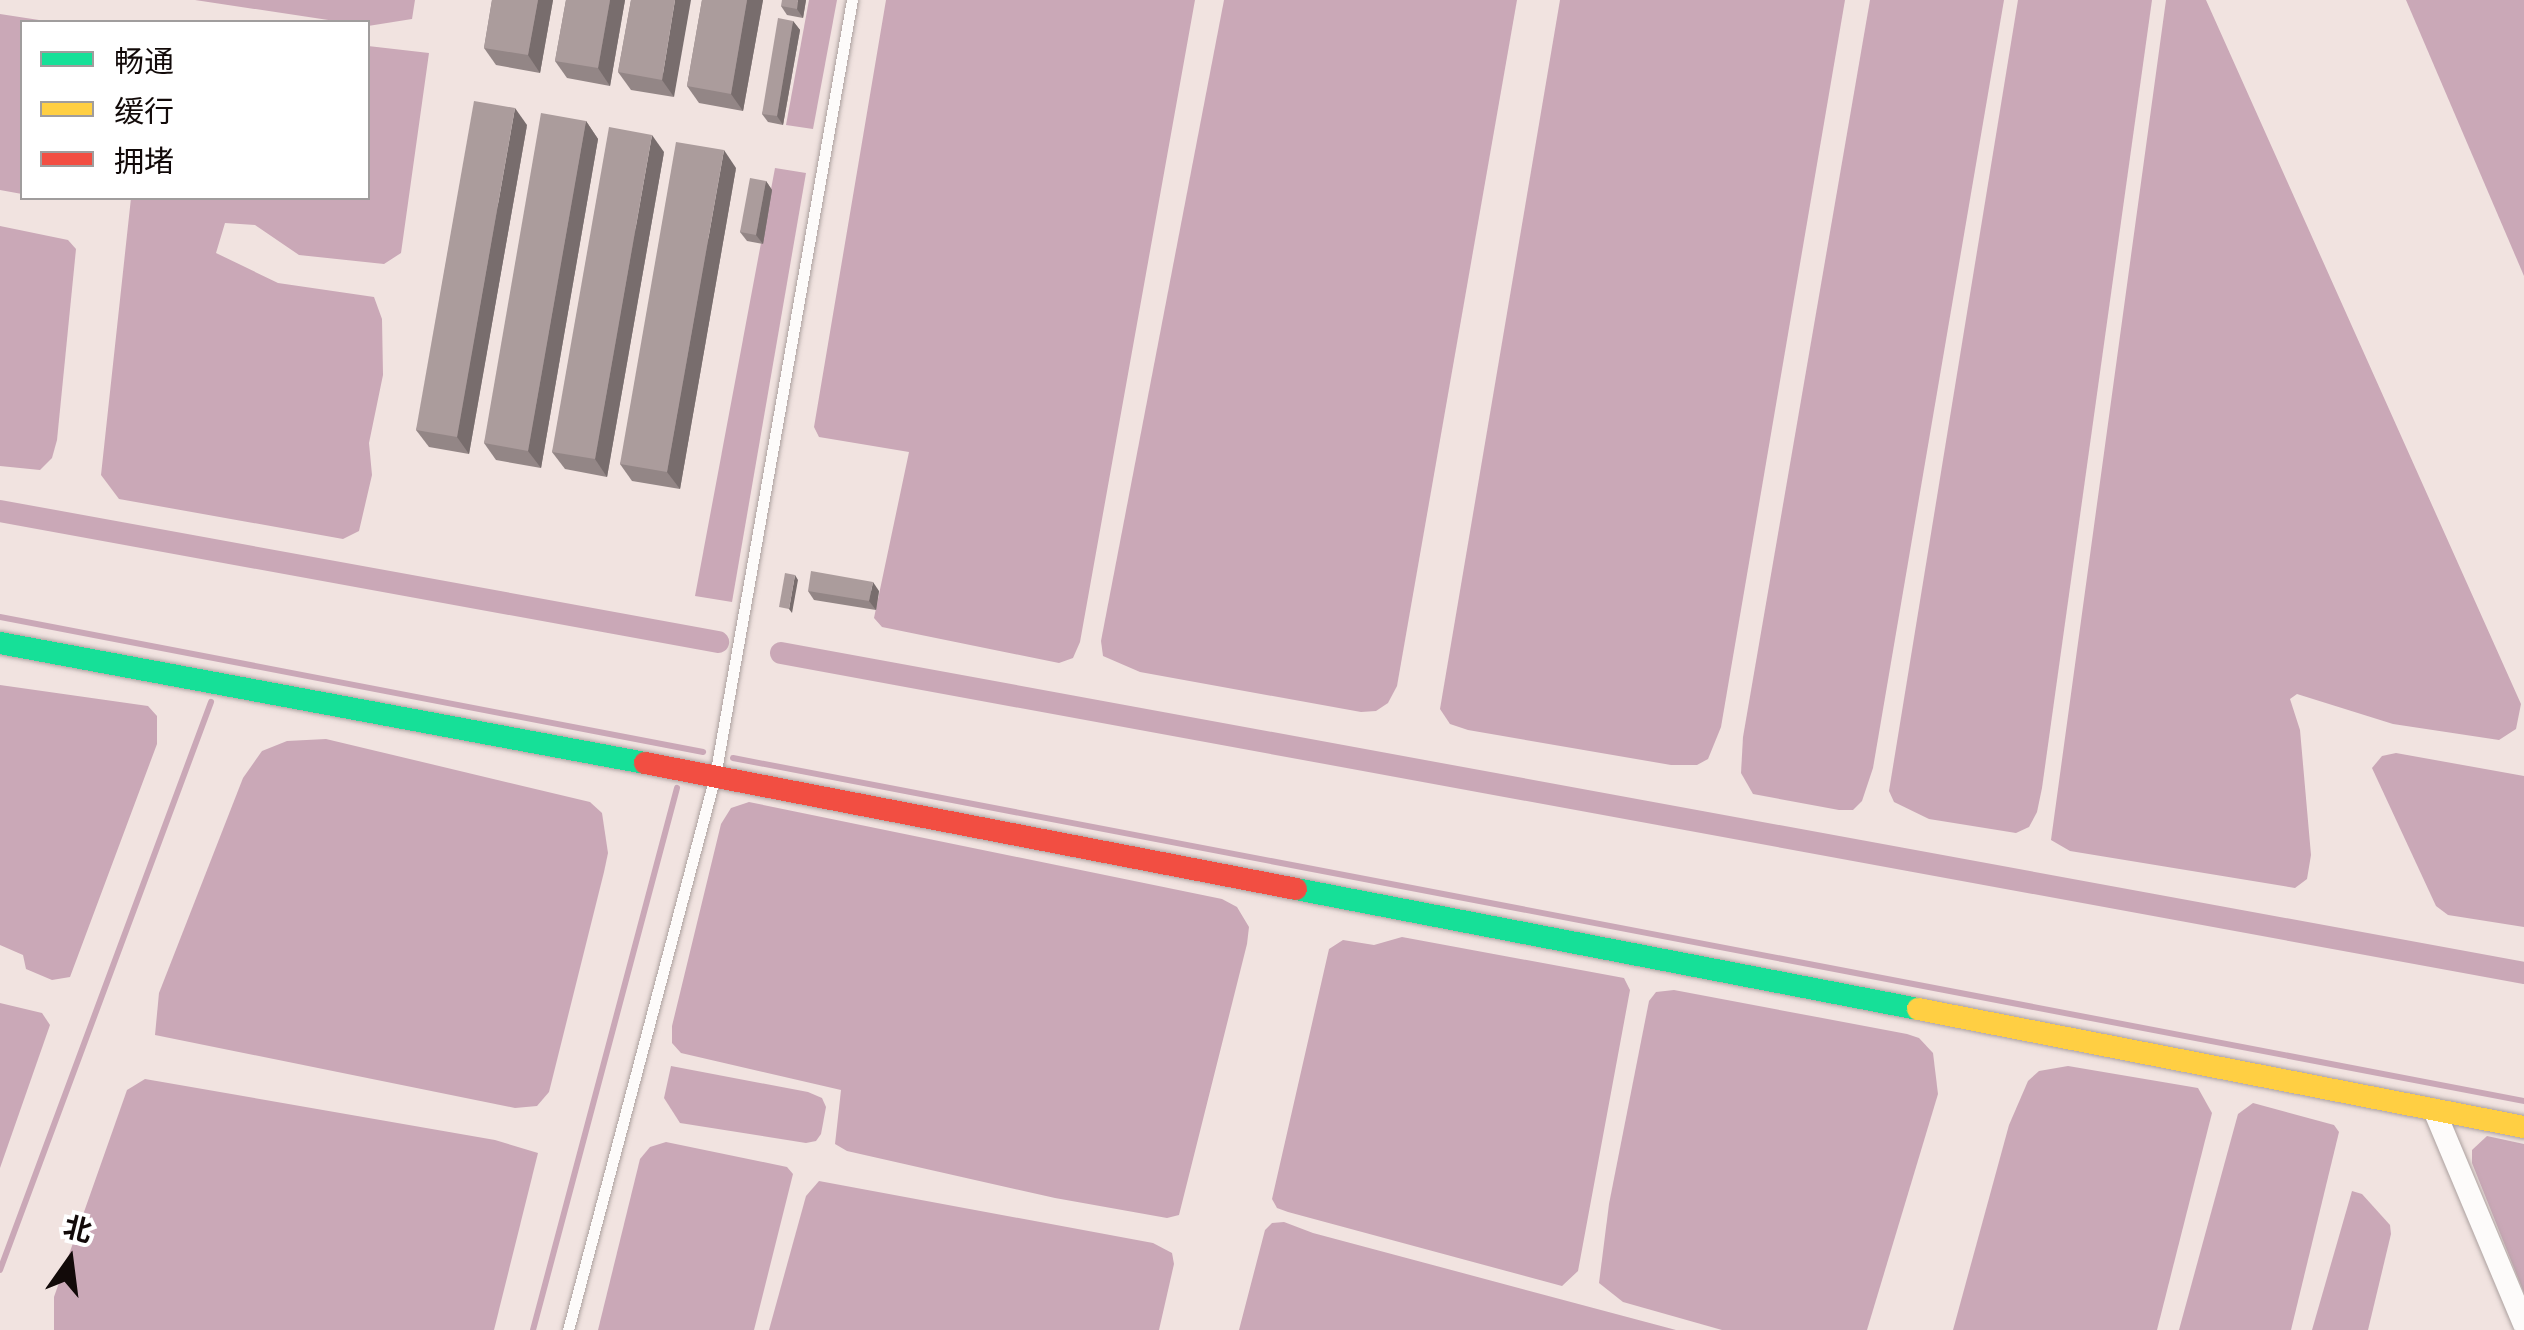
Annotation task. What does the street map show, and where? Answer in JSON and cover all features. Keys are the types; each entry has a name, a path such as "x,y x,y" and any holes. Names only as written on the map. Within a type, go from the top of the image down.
{"street":[{"path":"0,643 715,776 2524,1127"},
{"path":"2434,1110 2524,1324"}],"lane":[{"path":"568,1330 715,776 852,0"}],"shaded area":[{"path":"195,0 415,0 412,19 370,26 370,20 328,20"},
{"path":"809,0 837,0 813,129 786,125"},
{"path":"886,0 1195,0 1080,642 1073,658 1059,663 882,627 874,618 909,452 819,437 814,427"},
{"path":"1224,0 1517,0 1397,686 1388,703 1376,711 1361,712 1140,672 1103,656 1101,641"},
{"path":"1560,0 1845,0 1721,727 1708,759 1697,765 1671,765 1468,730 1450,724 1440,709"},
{"path":"1870,0 2004,0 1873,768 1862,801 1853,810 1839,810 1753,794 1741,773 1743,737"},
{"path":"2018,0 2152,0 2042,788 2029,827 2016,833 1929,819 1894,802 1889,791"},
{"path":"2166,0 2206,0 2521,704 2516,729 2499,740 2393,724 2297,694 2290,699 2300,730 2311,855 2307,879 2295,888 2070,851 2051,840"},
{"path":"2406,0 2524,0 2524,276"},
{"path":"0,14 39,20 20,20 20,194 0,190"},
{"path":"370,46 429,53 401,253 384,264 299,255 255,225 225,223 216,253 278,283 374,297 382,319 383,375 369,443 372,475 359,531 343,539 119,499 101,475 131,200 370,200"},
{"path":"775,168 806,173 732,602 695,596"},
{"path":"0,226 68,240 76,249 57,440 52,458 40,470 0,466"},
{"path":"0,685 148,706 157,716 157,744 70,977 52,980 26,969 23,955 0,945"},
{"path":"326,739 590,802 602,813 608,853 604,872 549,1092 537,1106 515,1108 155,1035 159,993 243,778 262,751 287,741"},
{"path":"2396,753 2524,776 2524,927 2448,915 2436,906 2372,768 2382,756"},
{"path":"749,802 1222,899 1237,907 1249,927 1247,944 1179,1215 1167,1218 1055,1198 847,1151 835,1144 841,1090 681,1053 672,1043 672,1026 721,824 731,808"},
{"path":"1402,937 1624,978 1630,990 1578,1271 1562,1286 1288,1212 1277,1208 1272,1199 1329,949 1343,940 1374,945"},
{"path":"1674,990 1907,1034 1919,1038 1933,1053 1938,1094 1867,1330 1722,1330 1623,1302 1599,1283 1609,1204 1649,1001 1656,992"},
{"path":"0,1003 42,1013 50,1025 0,1168"},
{"path":"671,1066 822,1098 826,1107 821,1134 816,1141 806,1143 680,1123 664,1098"},
{"path":"2068,1066 2198,1088 2212,1113 2157,1330 1953,1330 2009,1125 2028,1081 2039,1071"},
{"path":"145,1079 495,1140 538,1153 494,1330 54,1330 54,1297 127,1090"},
{"path":"2253,1103 2334,1125 2339,1132 2291,1330 2179,1330 2238,1114"},
{"path":"2487,1136 2524,1144 2524,1293 2472,1163 2472,1150"},
{"path":"666,1142 787,1167 793,1174 754,1330 598,1330 640,1159 650,1147"},
{"path":"819,1181 1153,1243 1172,1253 1174,1264 1159,1330 769,1330 806,1196"},
{"path":"2352,1191 2362,1194 2390,1225 2368,1330 2312,1330"},
{"path":"1284,1222 1676,1330 1239,1330 1265,1230 1272,1223"}],"building":[{"path":"492,0 538,0 528,55 484,48"},
{"path":"566,0 610,0 598,68 555,61"},
{"path":"631,0 675,0 662,80 618,72"},
{"path":"702,0 747,0 731,94 687,86"},
{"path":"782,0 798,0 797,9 781,6"},
{"path":"778,18 793,21 777,116 762,114"},
{"path":"474,101 515,108 457,437 416,430"},
{"path":"541,113 586,121 528,451 484,443"},
{"path":"609,127 652,135 595,459 552,452"},
{"path":"676,142 724,150 667,472 620,464"},
{"path":"750,178 766,181 756,235 740,232"},
{"path":"811,571 873,582 869,601 808,591"},
{"path":"785,573 795,575 789,609 779,607"}],"waterway":[{"path":"0,511 718,642"},
{"path":"0,617 703,752"},
{"path":"781,653 2524,973"},
{"path":"0,1270 211,702"},
{"path":"733,758 2524,1101"},
{"path":"533,1330 677,788"}],"traffic: fast":[{"path":"0,643 645,763"},
{"path":"1296,889 1918,1009"}],"traffic: slow":[{"path":"1918,1009 2524,1127"}],"traffic: jam":[{"path":"645,763 1296,889"}]}
